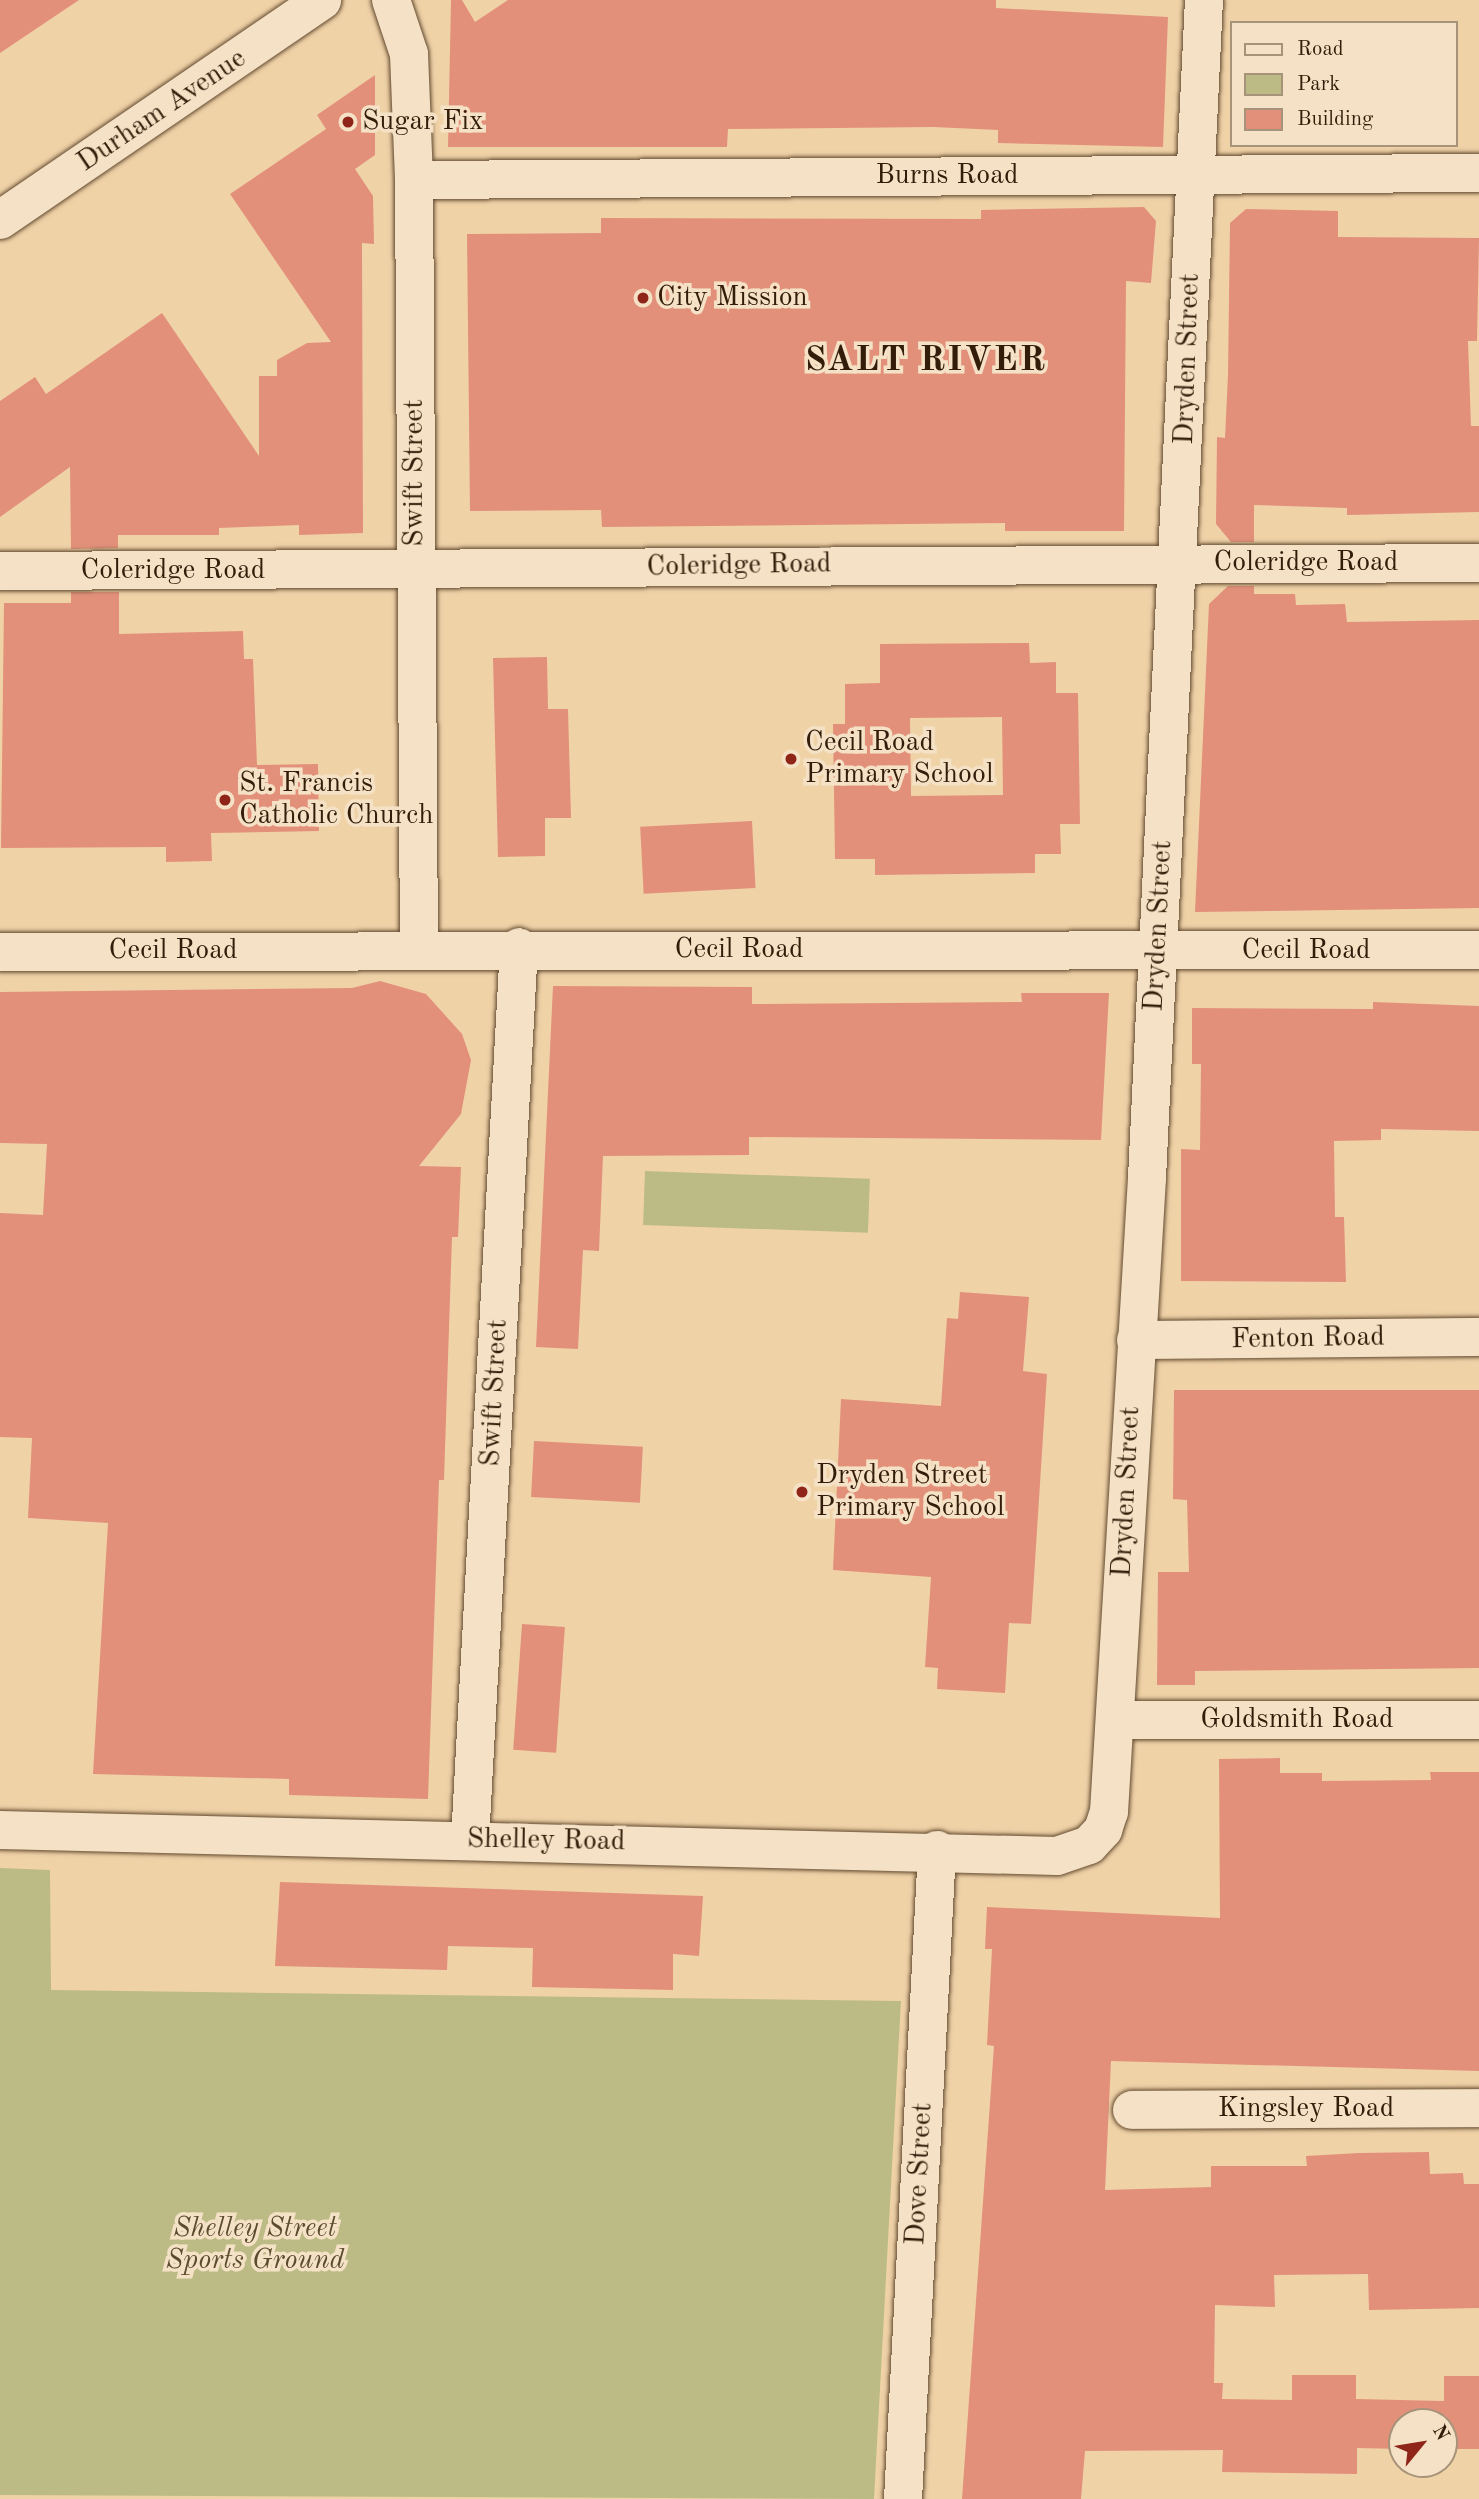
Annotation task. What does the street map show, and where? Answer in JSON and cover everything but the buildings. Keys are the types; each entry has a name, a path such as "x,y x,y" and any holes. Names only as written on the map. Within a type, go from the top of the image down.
{"street":[{"name":"Durham Avenue","path":"0,220 322,0"},
{"name":"Swift Street","path":"391,0 409,54 414,180 419,948"},
{"name":"Dryden Street","path":"1089,1845 1109,1812 1115,1720 1179,563 1204,0"},
{"name":"Burns Road","path":"414,180 1479,173"},
{"name":"Coleridge Road","path":"0,571 1479,563"},
{"name":"Swift Street","path":"470,1840 519,947"},
{"name":"Cecil Road","path":"0,952 519,947 1479,950"},
{"name":"Fenton Road","path":"1136,1340 1479,1337"},
{"name":"Goldsmith Road","path":"1115,1720 1479,1720"},
{"name":"Shelley Road","path":"0,1830 937,1850 1057,1856 1089,1845"},
{"name":"Dove Street","path":"903,2499 937,1850"},
{"name":"Kingsley Road","path":"1132,2110 1479,2108"}],"green space":[{"path":"645,1171 870,1179 868,1233 643,1225"},
{"name":"Shelley Street Sports Ground","path":"0,1868 50,1870 51,1990 901,2001 874,2499 0,2495"}],"place":[{"name":"Sugar Fix","path":"348,122"},
{"name":"City Mission","path":"643,298"},
{"name":"Cecil Road Primary School","path":"791,759"},
{"name":"St. Francis Catholic Church","path":"225,800"},
{"name":"Dryden Street Primary School","path":"802,1492"}],"district":[{"name":"SALT RIVER","path":"926,361"}]}
